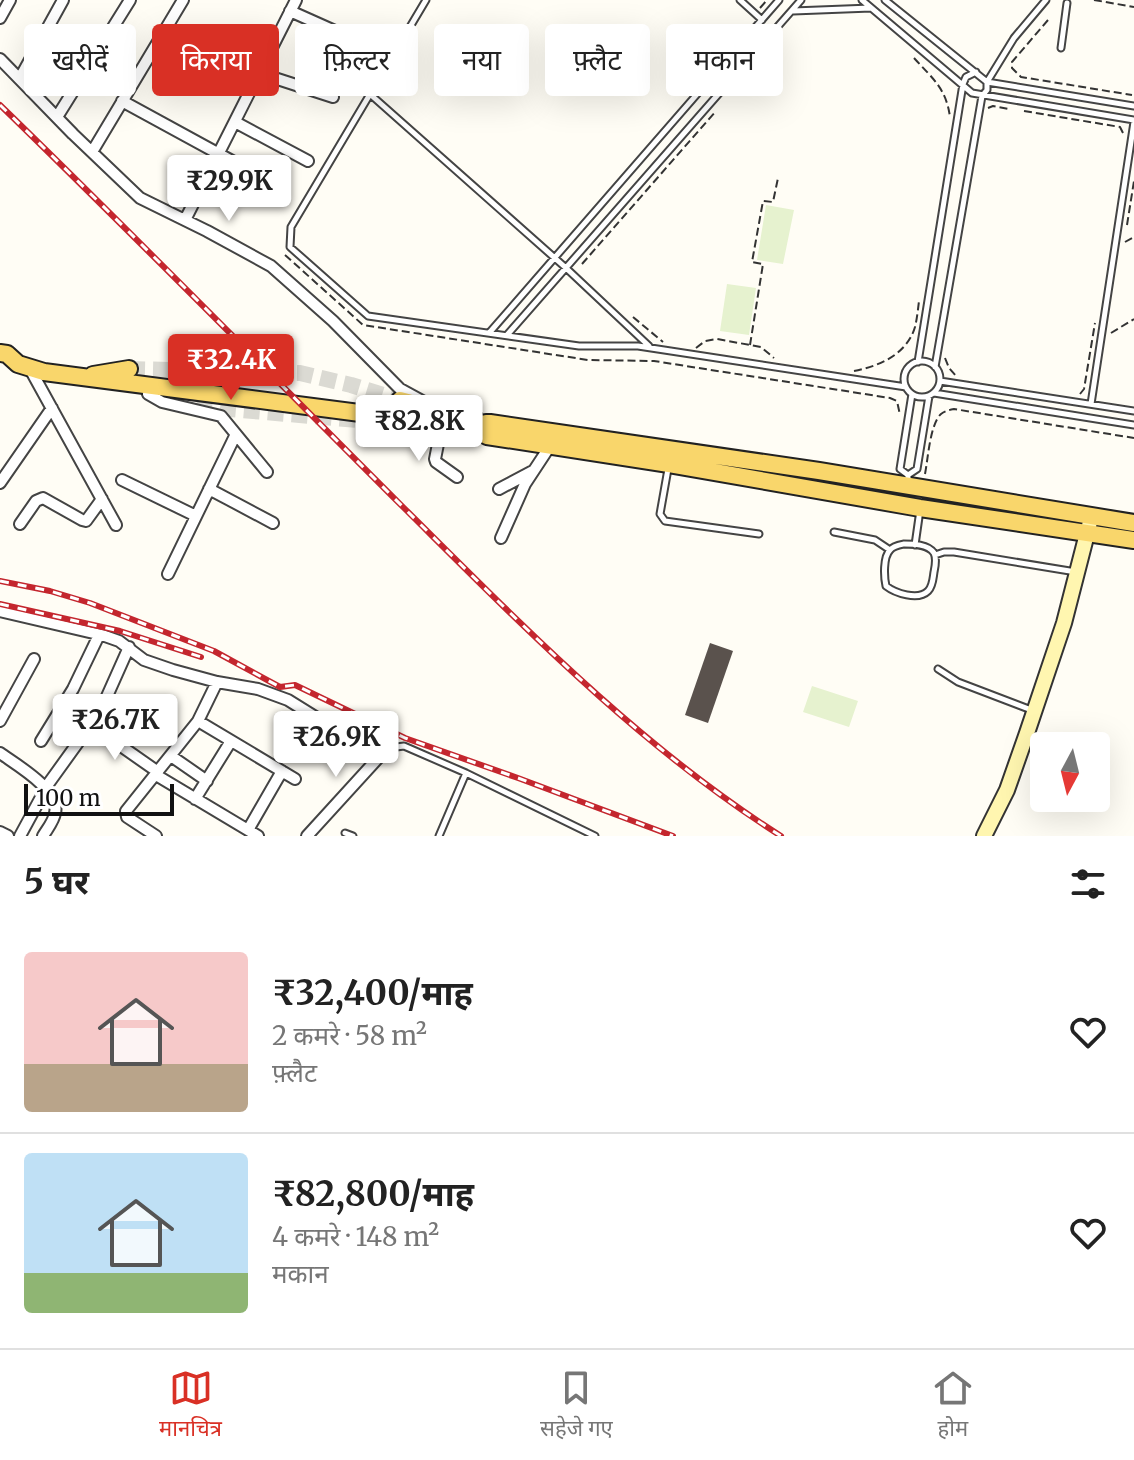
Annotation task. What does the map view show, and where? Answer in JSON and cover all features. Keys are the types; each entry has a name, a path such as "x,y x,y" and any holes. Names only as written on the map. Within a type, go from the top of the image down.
{"main road":[{"path":"0,353 44,372 441,425 908,481 1090,524 1134,540"},
{"path":"0,368 23,365"},
{"path":"84,377 129,369"},
{"path":"84,377 120,390 173,398"},
{"path":"400,400 441,425"},
{"path":"482,429 550,446 914,507 1090,524 1134,523"}],"street":[{"path":"0,18 10,0"},
{"path":"20,78 63,0"},
{"path":"57,117 130,0"},
{"path":"92,152 183,0"},
{"path":"279,33 296,0"},
{"path":"290,11 319,24"},
{"path":"0,59 140,198 271,266 333,321 400,389 441,425 436,462 457,477"},
{"path":"279,79 333,97"},
{"path":"185,220 248,96"},
{"path":"122,101 256,175 245,199"},
{"path":"235,122 308,161"},
{"path":"23,365 52,408 116,525"},
{"path":"148,394 162,402 221,416 267,472"},
{"path":"0,483 52,408"},
{"path":"168,574 236,434"},
{"path":"501,538 525,484 550,446"},
{"path":"499,489 534,470"},
{"path":"122,480 196,516"},
{"path":"209,489 273,523"},
{"path":"20,524 39,499 43,498 86,521 102,499"},
{"path":"984,836 1007,790 1034,712 1064,623 1090,524"},
{"path":"0,611 119,641 144,660 217,682 258,689 288,700 333,728 381,749 380,756 307,836"},
{"path":"41,741 73,689 99,635"},
{"path":"20,836 46,788 104,706 129,647"},
{"path":"0,721 34,659"},
{"path":"156,836 127,817 126,811 198,721 217,682"},
{"path":"198,721 295,779"},
{"path":"91,725 246,832 282,771"},
{"path":"195,799 231,741"},
{"path":"0,753 46,788 56,809 43,836"},
{"path":"171,756 207,781"},
{"path":"0,832 8,836"}],"lane":[{"path":"412,24 426,0"},
{"path":"740,0 762,20"},
{"path":"489,333 779,0"},
{"path":"507,335 801,0"},
{"path":"862,0 972,93 1134,121 1091,404"},
{"path":"885,0 987,82 1134,106"},
{"path":"908,481 917,469 931,395 940,381 935,367 982,96 1014,38 1046,0"},
{"path":"1061,48 1067,3"},
{"path":"793,12 872,8"},
{"path":"918,362 963,84 966,77 976,72"},
{"path":"370,96 291,227 290,247 368,316 579,346 651,348 906,387"},
{"path":"372,96 651,348"},
{"path":"935,367 926,362 910,366 904,377 906,387 912,394 1134,425"},
{"path":"940,381 1134,411"},
{"path":"912,394 900,469 908,481 914,507 915,545"},
{"path":"669,464 661,518 759,534"},
{"path":"815,490 819,471"},
{"path":"834,532 875,540 890,550"},
{"path":"904,544 931,550 935,555 929,591 913,595 886,586 890,550 904,544"},
{"path":"935,555 954,552 1077,572"},
{"path":"938,669 958,682 1034,712"},
{"path":"381,749 404,746 595,836"},
{"path":"439,836 466,773"},
{"path":"345,833 353,836"}],"path":[{"path":"757,11 767,0"},
{"path":"1094,0 1134,7"},
{"path":"1048,20 1012,62 1016,73 1021,77 1132,95"},
{"path":"914,58 944,91 950,119"},
{"path":"985,111 993,106 1009,109"},
{"path":"582,264 716,111"},
{"path":"1024,111 1120,127 1124,143"},
{"path":"750,345 763,264 752,262 763,201 773,202 778,178"},
{"path":"1127,227 1134,181"},
{"path":"1124,243 1134,237"},
{"path":"853,371 879,364 900,351 915,329 920,298"},
{"path":"1077,395 1084,389 1097,312"},
{"path":"633,317 666,345"},
{"path":"1109,335 1134,319"},
{"path":"694,349 710,340 750,345 761,347 779,361"},
{"path":"945,354 949,368 959,378"},
{"path":"890,398 897,401 901,421"},
{"path":"924,479 934,426 939,416 954,409 1134,438"}],"green space":[{"path":"766,205 794,210 783,264 757,260"},
{"path":"727,284 756,288 749,335 720,331"},
{"path":"812,686 858,701 849,727 803,712"}],"building":[{"path":"710,643 733,651 708,723 685,715"}],"tunnel":[{"path":"129,369 300,373 400,400"},
{"path":"173,398 229,409 358,420"}],"railway":[{"path":"0,105 537,639 679,763 781,836"},
{"path":"0,581 90,603 214,651 280,687 295,685 405,738 673,836"},
{"path":"0,604 120,631 201,657"}]}
